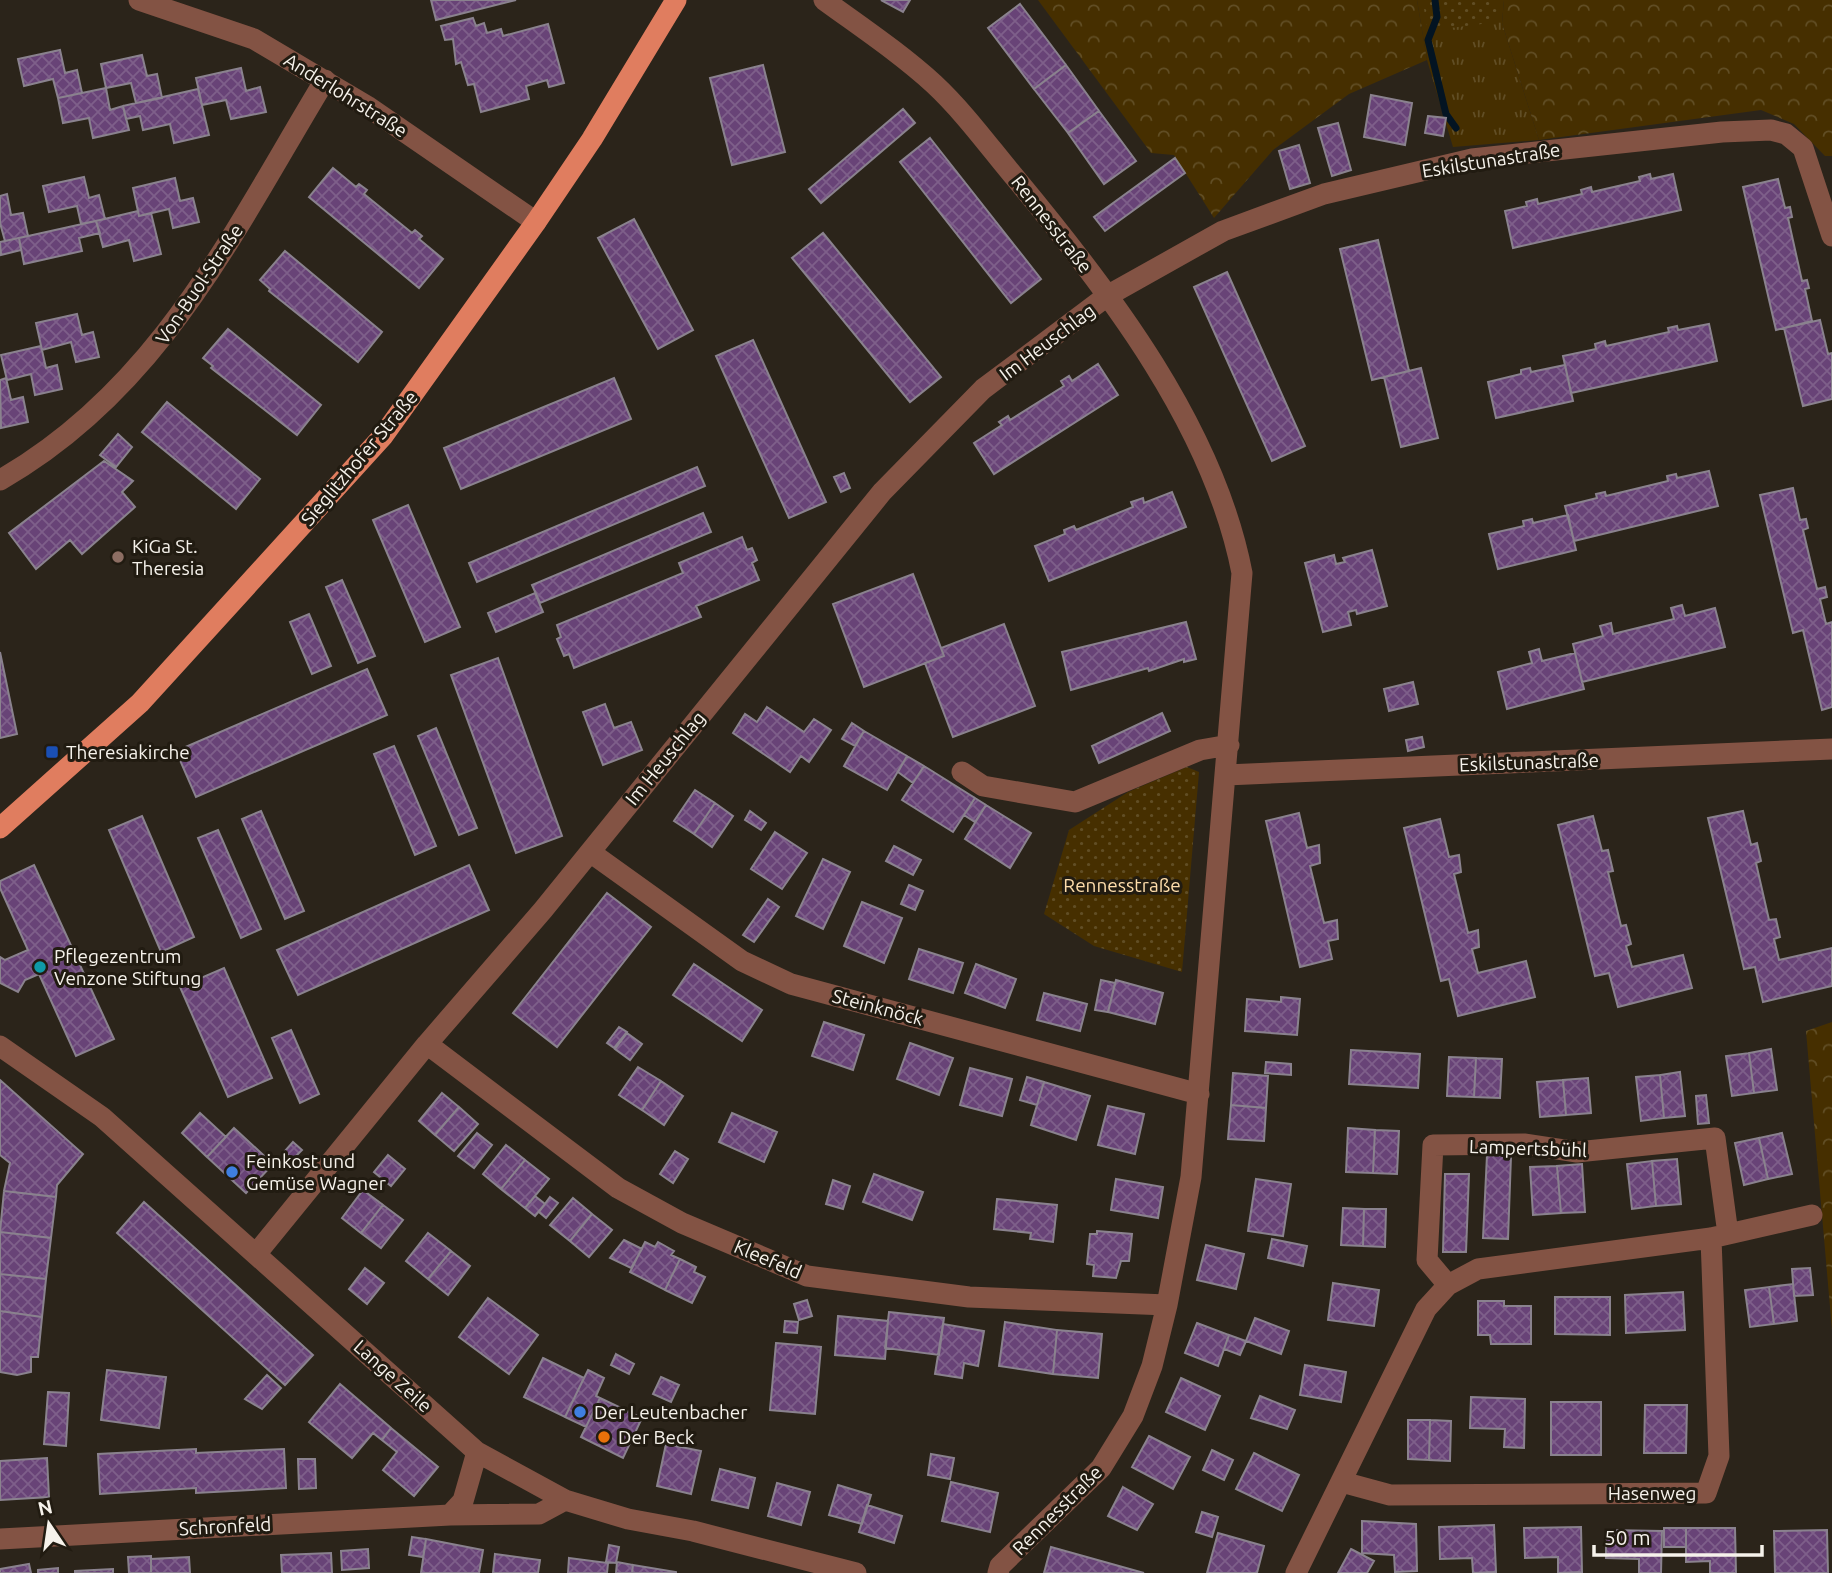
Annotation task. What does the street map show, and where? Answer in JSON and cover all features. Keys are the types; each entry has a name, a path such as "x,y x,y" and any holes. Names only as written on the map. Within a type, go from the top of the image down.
{"main road":[{"name":"Sieglitzhofer Straße","path":"0,828 140,703 383,436 592,139 676,0"}],"street":[{"name":"Anderlohrstraße","path":"139,0 254,39 325,80 536,222"},
{"name":"Rennesstraße","path":"824,0 910,64 954,104 1076,251 1158,376 1207,462 1236,541 1242,596 1192,1177 1167,1305 1152,1366 1133,1416 1101,1468 1000,1566 998,1573"},
{"name":"Von-Buol-Straße","path":"0,480 68,435 161,342 212,270 325,80"},
{"name":"Eskilstunastraße","path":"1107,296 1223,231 1324,194 1472,159 1722,132 1771,130 1786,134 1802,148 1832,236"},
{"name":"Im Heuschlag","path":"256,1254 427,1044 590,852 895,478 983,389 1107,296"},
{"path":"962,772 983,786 1074,802 1200,750 1229,745"},
{"name":"Eskilstunastraße","path":"1226,775 1832,749"},
{"name":"Steinknöck","path":"590,852 742,961 790,984 1199,1094"},
{"name":"Kleefeld","path":"427,1044 618,1188 682,1223 807,1276 969,1297 1167,1305"},
{"name":"Lange Zeile","path":"0,1046 102,1116 477,1452 565,1500 628,1519 693,1531 856,1573"},
{"name":"Lampertsbühl","path":"1448,1285 1427,1260 1433,1145 1524,1144 1577,1152 1715,1138 1719,1236"},
{"path":"1296,1573 1426,1309 1448,1285 1478,1269 1719,1236 1812,1215"},
{"name":"Hasenweg","path":"1342,1482 1390,1495 1706,1493 1719,1456 1719,1236"},
{"path":"450,1515 463,1502 477,1452"},
{"name":"Schronfeld","path":"0,1539 450,1515 539,1514 565,1500"}],"green space":[{"path":"1038,0 1417,0 1427,60 1349,94 1273,150 1214,218 1174,155 1151,153"},
{"path":"1417,0 1504,0 1502,23 1539,140 1453,147 1427,60"},
{"path":"1423,0 1498,0 1497,22 1427,31"},
{"path":"1504,0 1832,0 1832,156 1825,156 1794,124 1761,110 1539,140 1502,23"},
{"name":"Rennesstraße","path":"1187,767 1199,772 1182,972 1094,946 1044,914 1069,830 1128,792"},
{"path":"1832,1022 1832,1330 1806,1031"}],"building":[{"path":"431,0 516,0 436,20"},
{"path":"881,0 910,0 903,12"},
{"path":"1020,4 1066,65 1034,89 988,28"},
{"path":"473,18 476,26 484,23 487,33 501,29 503,36 548,24 564,83 549,87 547,80 526,86 529,99 481,112 474,84 468,85 461,62 456,64 453,39 445,40 441,26"},
{"path":"60,50 65,73 77,70 82,93 58,98 53,79 24,86 18,59"},
{"path":"142,55 147,76 157,74 162,98 136,103 131,83 106,88 101,64"},
{"path":"763,65 785,152 732,165 710,78"},
{"path":"1066,65 1099,111 1068,133 1034,89"},
{"path":"241,68 246,91 260,87 266,112 231,119 226,100 202,105 196,78"},
{"path":"106,88 110,110 123,106 129,130 93,138 89,118 63,123 58,98"},
{"path":"198,89 209,135 174,143 170,124 143,130 140,116 126,119 123,106"},
{"path":"1371,95 1412,103 1405,145 1364,137"},
{"path":"903,109 915,123 821,203 809,189"},
{"path":"1099,111 1136,161 1104,184 1068,133"},
{"path":"1428,116 1446,118 1443,136 1425,133"},
{"path":"1338,123 1351,170 1332,176 1318,128"},
{"path":"930,138 1041,279 1011,303 900,162"},
{"path":"1299,145 1310,183 1290,189 1279,151"},
{"path":"1175,158 1185,173 1105,231 1094,217"},
{"path":"333,168 356,187 359,184 367,190 364,194 412,233 415,230 422,236 419,239 443,259 419,288 309,197"},
{"path":"1650,174 1651,179 1673,174 1681,210 1513,248 1505,211 1527,206 1526,202 1537,199 1538,204 1582,194 1581,190 1591,187 1592,192 1640,181 1639,177"},
{"path":"84,177 89,198 99,195 105,219 81,224 77,206 49,212 43,186"},
{"path":"175,178 180,201 193,198 199,222 173,228 169,209 139,216 133,188"},
{"path":"1778,179 1785,208 1790,207 1792,217 1788,218 1802,281 1807,280 1809,288 1805,289 1812,321 1776,330 1743,187"},
{"path":"7,194 11,215 23,213 28,236 5,241 0,223 0,196"},
{"path":"138,211 139,216 151,213 161,254 134,261 129,240 103,247 96,221"},
{"path":"634,219 693,330 658,349 598,238"},
{"path":"96,221 100,233 79,238 82,251 24,264 19,238"},
{"path":"823,233 941,377 910,402 792,258"},
{"path":"19,238 21,250 1,255 0,242"},
{"path":"1378,240 1409,371 1372,380 1340,249"},
{"path":"285,251 382,332 358,362 269,291 260,280"},
{"path":"1227,272 1305,446 1272,461 1194,287"},
{"path":"77,314 82,335 93,332 99,357 76,362 71,342 42,350 36,323"},
{"path":"1820,320 1828,354 1832,353 1832,399 1803,406 1784,328"},
{"path":"1709,324 1717,361 1571,393 1563,356 1596,349 1595,344 1605,341 1606,346 1669,332 1668,328 1677,326 1678,330"},
{"path":"228,329 321,405 297,435 211,368 213,366 203,358"},
{"path":"753,340 826,502 789,518 716,356"},
{"path":"41,346 46,368 57,365 62,389 35,395 31,374 7,380 1,355"},
{"path":"1098,364 1118,395 994,474 974,443 1002,425 999,422 1008,416 1010,420 1064,386 1061,381 1069,376 1072,381"},
{"path":"1565,365 1573,401 1496,418 1488,382 1521,374 1521,370 1530,368 1531,372"},
{"path":"1421,368 1438,438 1401,447 1384,377"},
{"path":"6,378 11,400 23,397 28,422 1,428 0,380"},
{"path":"614,378 631,419 461,489 444,448"},
{"path":"167,402 260,479 236,509 142,432"},
{"path":"118,434 132,447 116,467 100,455"},
{"path":"104,461 133,481 122,492 135,507 82,554 70,540 36,569 9,533"},
{"path":"697,467 705,486 477,582 469,563"},
{"path":"1709,471 1718,506 1574,541 1565,506 1597,498 1596,494 1605,492 1606,496 1668,481 1667,476 1676,474 1677,478"},
{"path":"844,473 850,488 841,492 834,477"},
{"path":"1793,488 1800,520 1806,519 1808,528 1803,530 1817,589 1825,587 1827,597 1820,599 1826,624 1832,622 1832,707 1822,710 1803,630 1793,633 1760,495"},
{"path":"1172,492 1186,527 1049,581 1035,546 1065,534 1064,530 1074,526 1076,530 1133,507 1131,502 1143,498 1144,503"},
{"path":"408,505 460,627 425,642 373,520"},
{"path":"703,513 711,532 540,603 532,585"},
{"path":"1568,515 1576,550 1498,569 1489,534 1524,526 1523,521 1532,519 1533,523"},
{"path":"742,537 747,550 752,548 757,560 752,563 759,580 696,606 701,617 574,668 569,654 564,656 557,639 561,637 557,625 683,573 679,563"},
{"path":"1372,550 1387,606 1357,614 1356,610 1348,612 1351,625 1323,632 1305,563 1334,555 1336,564 1345,562 1343,558"},
{"path":"913,574 944,656 864,687 833,604"},
{"path":"342,580 375,656 358,663 326,587"},
{"path":"535,593 543,612 496,632 488,613"},
{"path":"1682,605 1685,616 1715,608 1725,647 1582,682 1573,644 1603,636 1600,626 1611,623 1613,634 1674,619 1671,608"},
{"path":"309,614 331,666 312,674 290,622"},
{"path":"1186,622 1196,659 1184,662 1184,659 1149,671 1148,668 1071,690 1062,652"},
{"path":"1004,624 1035,706 953,737 925,663 944,656 941,648"},
{"path":"1539,649 1542,661 1575,653 1584,689 1507,709 1498,672 1532,663 1529,652"},
{"path":"0,652 17,734 0,738"},
{"path":"498,658 562,836 516,853 451,675"},
{"path":"367,669 387,715 196,797 176,751"},
{"path":"1413,682 1418,704 1389,711 1384,689"},
{"path":"605,704 614,728 631,722 642,750 603,765 583,712"},
{"path":"767,707 804,732 814,719 831,730 809,762 801,756 790,772 733,733 745,714 757,722"},
{"path":"1162,713 1170,731 1099,763 1092,746"},
{"path":"852,723 864,731 855,746 842,739"},
{"path":"436,728 477,828 459,835 418,736"},
{"path":"864,731 907,756 887,790 844,766"},
{"path":"1422,737 1424,747 1408,751 1406,740"},
{"path":"394,746 436,846 415,855 374,754"},
{"path":"907,756 924,766 913,783 898,772"},
{"path":"924,766 975,798 953,832 902,800"},
{"path":"695,790 715,803 694,834 674,821"},
{"path":"975,798 986,805 975,822 964,815"},
{"path":"715,803 733,816 712,847 694,834"},
{"path":"986,805 1031,833 1010,868 965,839"},
{"path":"261,811 304,911 285,919 242,819"},
{"path":"750,811 766,823 761,830 745,820"},
{"path":"1743,811 1751,845 1757,843 1761,861 1756,863 1769,920 1776,919 1780,937 1774,939 1779,960 1832,948 1832,986 1763,1002 1755,967 1744,969 1708,818"},
{"path":"1299,813 1307,848 1319,845 1320,863 1310,866 1324,923 1337,920 1338,939 1328,941 1332,959 1300,967 1266,821"},
{"path":"142,816 194,937 161,952 109,830"},
{"path":"1593,816 1602,851 1608,850 1613,871 1608,872 1621,926 1626,925 1631,944 1626,946 1632,967 1683,955 1692,988 1618,1007 1609,973 1595,976 1558,825"},
{"path":"1440,819 1449,857 1459,855 1461,872 1454,874 1468,933 1478,930 1479,947 1472,949 1478,973 1526,961 1535,997 1458,1016 1449,979 1441,981 1404,828"},
{"path":"218,830 261,929 241,938 198,838"},
{"path":"775,832 807,853 782,889 751,869"},
{"path":"894,846 921,860 913,875 886,861"},
{"path":"823,859 850,872 823,929 796,916"},
{"name":"Pflegezentrum Venzone Stiftung","path":"34,865 114,1039 76,1056 39,974 25,980 18,992 0,983 0,957 5,960 28,950 0,888 0,881"},
{"path":"469,865 489,910 298,995 277,950"},
{"path":"909,885 923,891 915,910 901,904"},
{"path":"607,893 651,927 557,1047 513,1013"},
{"path":"768,899 779,907 754,942 743,935"},
{"path":"862,902 902,918 884,963 844,946"},
{"path":"919,949 963,963 953,993 909,979"},
{"path":"694,964 762,1010 742,1041 673,995"},
{"path":"976,964 1016,979 1005,1008 965,993"},
{"path":"224,968 272,1078 228,1097 180,987"},
{"path":"1101,980 1115,983 1108,1012 1095,1010"},
{"path":"1116,980 1163,993 1155,1024 1108,1012"},
{"path":"1044,993 1087,1004 1080,1031 1037,1020"},
{"path":"1281,997 1300,999 1297,1035 1245,1031 1247,999 1281,1002"},
{"path":"824,1022 864,1035 853,1070 812,1056"},
{"path":"619,1027 627,1032 614,1048 607,1043"},
{"path":"291,1030 319,1094 300,1103 272,1038"},
{"path":"627,1033 642,1044 630,1060 615,1049"},
{"path":"910,1043 953,1058 939,1095 897,1079"},
{"path":"1771,1049 1777,1090 1754,1093 1749,1053"},
{"path":"1351,1050 1420,1054 1418,1088 1349,1084"},
{"path":"1749,1053 1754,1093 1732,1096 1726,1056"},
{"path":"1449,1057 1476,1058 1474,1097 1447,1096"},
{"path":"1476,1058 1502,1059 1500,1098 1474,1097"},
{"path":"1266,1062 1291,1064 1291,1075 1265,1073"},
{"path":"638,1067 661,1081 642,1110 619,1095"},
{"path":"970,1068 1012,1079 1002,1116 960,1105"},
{"path":"1680,1072 1685,1116 1664,1118 1660,1075"},
{"path":"1233,1073 1268,1076 1266,1108 1231,1105"},
{"path":"1660,1075 1664,1118 1641,1121 1636,1077"},
{"path":"1027,1077 1044,1082 1037,1105 1020,1100"},
{"path":"1588,1078 1591,1113 1566,1115 1563,1080"},
{"path":"0,1080 83,1154 57,1185 56,1197 4,1191 10,1163 0,1155"},
{"path":"1563,1080 1566,1115 1540,1117 1537,1082"},
{"path":"661,1081 683,1096 664,1125 642,1110"},
{"path":"1044,1082 1090,1096 1076,1140 1031,1125"},
{"path":"442,1093 459,1107 435,1135 419,1121"},
{"path":"1706,1095 1709,1123 1698,1124 1696,1096"},
{"path":"1231,1105 1266,1108 1264,1141 1228,1139"},
{"path":"1108,1106 1144,1114 1135,1154 1098,1145"},
{"path":"459,1107 478,1124 454,1151 435,1135"},
{"path":"200,1113 226,1137 207,1157 182,1133"},
{"path":"732,1113 777,1132 764,1162 719,1142"},
{"path":"234,1128 273,1164 246,1193 207,1157"},
{"path":"1348,1128 1375,1130 1373,1173 1346,1172"},
{"path":"1375,1130 1399,1131 1397,1174 1373,1173"},
{"path":"477,1133 492,1145 474,1168 458,1156"},
{"path":"1782,1133 1792,1174 1768,1179 1759,1138"},
{"path":"1759,1138 1768,1179 1744,1185 1735,1143"},
{"path":"293,1142 302,1150 293,1159 284,1152"},
{"path":"506,1145 525,1160 501,1189 483,1174"},
{"path":"675,1151 688,1159 673,1183 660,1174"},
{"path":"388,1155 405,1169 391,1186 374,1172"},
{"path":"1487,1155 1511,1156 1508,1239 1483,1238"},
{"path":"1677,1159 1681,1204 1656,1206 1652,1161"},
{"path":"525,1160 549,1179 525,1208 501,1189"},
{"path":"1652,1161 1656,1206 1632,1209 1627,1164"},
{"path":"1582,1164 1585,1212 1561,1213 1557,1166"},
{"path":"1557,1166 1561,1213 1533,1215 1530,1167"},
{"path":"874,1174 923,1192 912,1220 863,1202"},
{"path":"1445,1174 1469,1174 1466,1252 1443,1252"},
{"path":"1116,1179 1163,1187 1158,1218 1111,1210"},
{"path":"1256,1179 1291,1184 1283,1236 1248,1231"},
{"path":"833,1180 850,1186 843,1209 826,1204"},
{"path":"363,1190 383,1205 361,1233 342,1218"},
{"path":"4,1191 56,1197 51,1238 0,1232"},
{"path":"535,1196 545,1204 535,1216 525,1208"},
{"path":"550,1197 558,1203 546,1218 539,1212"},
{"path":"573,1198 592,1214 570,1241 550,1225"},
{"path":"997,1199 1057,1205 1053,1242 1030,1239 1031,1233 994,1229"},
{"path":"144,1202 313,1355 285,1385 117,1233"},
{"path":"383,1205 403,1220 381,1248 361,1233"},
{"path":"1343,1208 1364,1209 1363,1246 1341,1245"},
{"path":"1364,1209 1386,1209 1385,1247 1363,1246"},
{"path":"592,1214 612,1230 589,1257 570,1241"},
{"path":"1097,1231 1132,1234 1129,1261 1121,1261 1116,1278 1093,1276 1094,1265 1087,1264 1090,1234 1097,1234"},
{"path":"0,1232 51,1238 46,1279 0,1274"},
{"path":"428,1233 451,1251 428,1279 406,1261"},
{"path":"1272,1239 1307,1246 1303,1266 1268,1258"},
{"path":"624,1240 642,1249 631,1268 610,1258"},
{"path":"645,1242 655,1247 658,1242 674,1251 671,1255 680,1259 665,1290 630,1272"},
{"path":"1206,1245 1244,1254 1236,1289 1197,1280"},
{"path":"451,1251 470,1266 448,1295 428,1279"},
{"path":"680,1259 696,1267 694,1272 705,1277 692,1303 665,1290"},
{"path":"365,1268 384,1283 367,1304 349,1289"},
{"path":"1810,1268 1813,1295 1794,1296 1792,1269"},
{"path":"0,1274 46,1279 42,1317 0,1311"},
{"path":"1333,1283 1379,1290 1374,1326 1328,1320"},
{"path":"1793,1284 1797,1321 1774,1324 1769,1287"},
{"path":"1769,1287 1774,1324 1750,1327 1745,1290"},
{"path":"1683,1292 1685,1330 1626,1333 1625,1295"},
{"path":"1555,1297 1610,1297 1610,1335 1555,1334"},
{"path":"488,1298 538,1335 509,1374 459,1337"},
{"path":"807,1300 812,1316 799,1320 794,1304"},
{"path":"1478,1301 1504,1301 1504,1306 1531,1306 1531,1344 1491,1344 1490,1335 1478,1335"},
{"path":"0,1311 42,1317 38,1357 31,1357 31,1372 17,1375 0,1372"},
{"path":"889,1312 944,1318 939,1355 885,1348"},
{"path":"838,1316 888,1321 885,1359 835,1355"},
{"path":"1255,1318 1289,1331 1281,1354 1246,1341"},
{"path":"785,1321 798,1322 797,1333 784,1332"},
{"path":"1005,1322 1057,1330 1053,1374 999,1366"},
{"path":"1197,1323 1229,1335 1218,1366 1185,1353"},
{"path":"943,1324 984,1331 978,1366 964,1363 962,1378 935,1374"},
{"path":"1057,1330 1102,1334 1098,1378 1053,1374"},
{"path":"1229,1335 1246,1341 1240,1355 1224,1349"},
{"path":"776,1343 821,1347 815,1414 770,1410"},
{"path":"616,1354 634,1364 629,1374 611,1365"},
{"path":"543,1358 584,1378 565,1417 524,1397"},
{"path":"1305,1365 1346,1372 1341,1402 1300,1395"},
{"path":"107,1370 166,1377 159,1428 101,1420"},
{"path":"588,1370 604,1378 596,1396 600,1398 586,1427 565,1417"},
{"path":"267,1375 281,1388 262,1409 245,1399"},
{"path":"661,1377 679,1385 671,1402 653,1394"},
{"path":"1181,1378 1220,1396 1205,1430 1166,1412"},
{"path":"340,1384 391,1428 382,1440 373,1433 352,1458 309,1422"},
{"path":"48,1392 69,1393 66,1446 44,1444"},
{"path":"1260,1396 1295,1410 1287,1429 1251,1418"},
{"path":"1471,1397 1525,1399 1524,1448 1504,1447 1505,1429 1470,1428"},
{"path":"600,1398 642,1418 623,1458 581,1437"},
{"path":"1551,1402 1601,1402 1601,1455 1551,1455"},
{"path":"1645,1405 1687,1405 1686,1453 1644,1453"},
{"path":"1408,1420 1430,1420 1429,1460 1408,1459"},
{"path":"1430,1420 1451,1421 1450,1461 1429,1460"},
{"path":"391,1428 438,1467 414,1496 383,1470 397,1452 382,1440"},
{"path":"1149,1436 1190,1457 1173,1489 1132,1467"},
{"path":"666,1444 701,1451 691,1494 657,1486"},
{"path":"196,1449 196,1453 284,1449 286,1488 196,1493 196,1488 100,1494 98,1454"},
{"path":"1212,1450 1233,1460 1224,1480 1203,1470"},
{"path":"1254,1453 1299,1475 1282,1511 1236,1489"},
{"path":"931,1454 954,1458 950,1479 928,1475"},
{"path":"47,1458 49,1497 0,1500 0,1461"},
{"path":"298,1459 315,1459 316,1488 299,1489"},
{"path":"720,1469 755,1478 748,1508 712,1500"},
{"path":"951,1482 998,1493 990,1532 942,1521"},
{"path":"777,1483 810,1492 801,1525 768,1516"},
{"path":"838,1485 871,1495 862,1524 829,1515"},
{"path":"1123,1487 1153,1504 1137,1530 1108,1516"},
{"path":"867,1505 902,1516 894,1543 859,1532"},
{"path":"1202,1512 1218,1517 1212,1537 1196,1532"},
{"path":"1362,1521 1416,1524 1417,1571 1395,1572 1394,1555 1362,1553"},
{"path":"1494,1525 1496,1572 1473,1573 1472,1558 1440,1559 1439,1527"},
{"path":"1581,1527 1582,1572 1558,1573 1558,1557 1525,1558 1524,1528"},
{"path":"1664,1528 1686,1528 1686,1547 1664,1547"},
{"path":"1686,1528 1735,1528 1736,1573 1710,1573 1710,1561 1686,1562"},
{"path":"1606,1530 1662,1531 1661,1573 1639,1573 1639,1559 1606,1558"},
{"path":"1827,1530 1828,1573 1775,1573 1774,1531"},
{"path":"1218,1533 1264,1546 1257,1573 1207,1573"},
{"path":"412,1537 426,1539 423,1557 409,1555"},
{"path":"426,1539 483,1550 479,1573 421,1573"},
{"path":"609,1545 619,1547 616,1563 606,1562"},
{"path":"1051,1547 1144,1573 1044,1573"},
{"path":"368,1549 369,1568 342,1570 341,1551"},
{"path":"1351,1549 1374,1561 1367,1573 1338,1573"},
{"path":"331,1553 332,1573 282,1573 281,1555"},
{"path":"495,1554 540,1560 538,1573 493,1573"},
{"path":"151,1556 151,1573 129,1573 128,1557"},
{"path":"189,1557 190,1573 151,1573 151,1559"},
{"path":"569,1558 608,1563 607,1573 568,1573"},
{"path":"617,1562 633,1565 632,1573 616,1573"},
{"path":"29,1564 31,1573 0,1573 0,1569"},
{"path":"633,1565 676,1572 676,1573 632,1573"},
{"path":"58,1568 58,1573 38,1573 38,1570"},
{"path":"113,1569 113,1573 75,1573 75,1571"}],"waterway":[{"path":"1435,0 1437,17 1428,40 1446,114 1456,128"}],"place":[{"name":"KiGa St. Theresia","path":"118,557"},
{"name":"Theresiakirche","path":"52,752"},
{"name":"Pflegezentrum Venzone Stiftung","path":"40,967"},
{"name":"Feinkost und Gemüse Wagner","path":"232,1172"},
{"name":"Der Leutenbacher","path":"580,1412"},
{"name":"Der Beck","path":"604,1437"}]}
